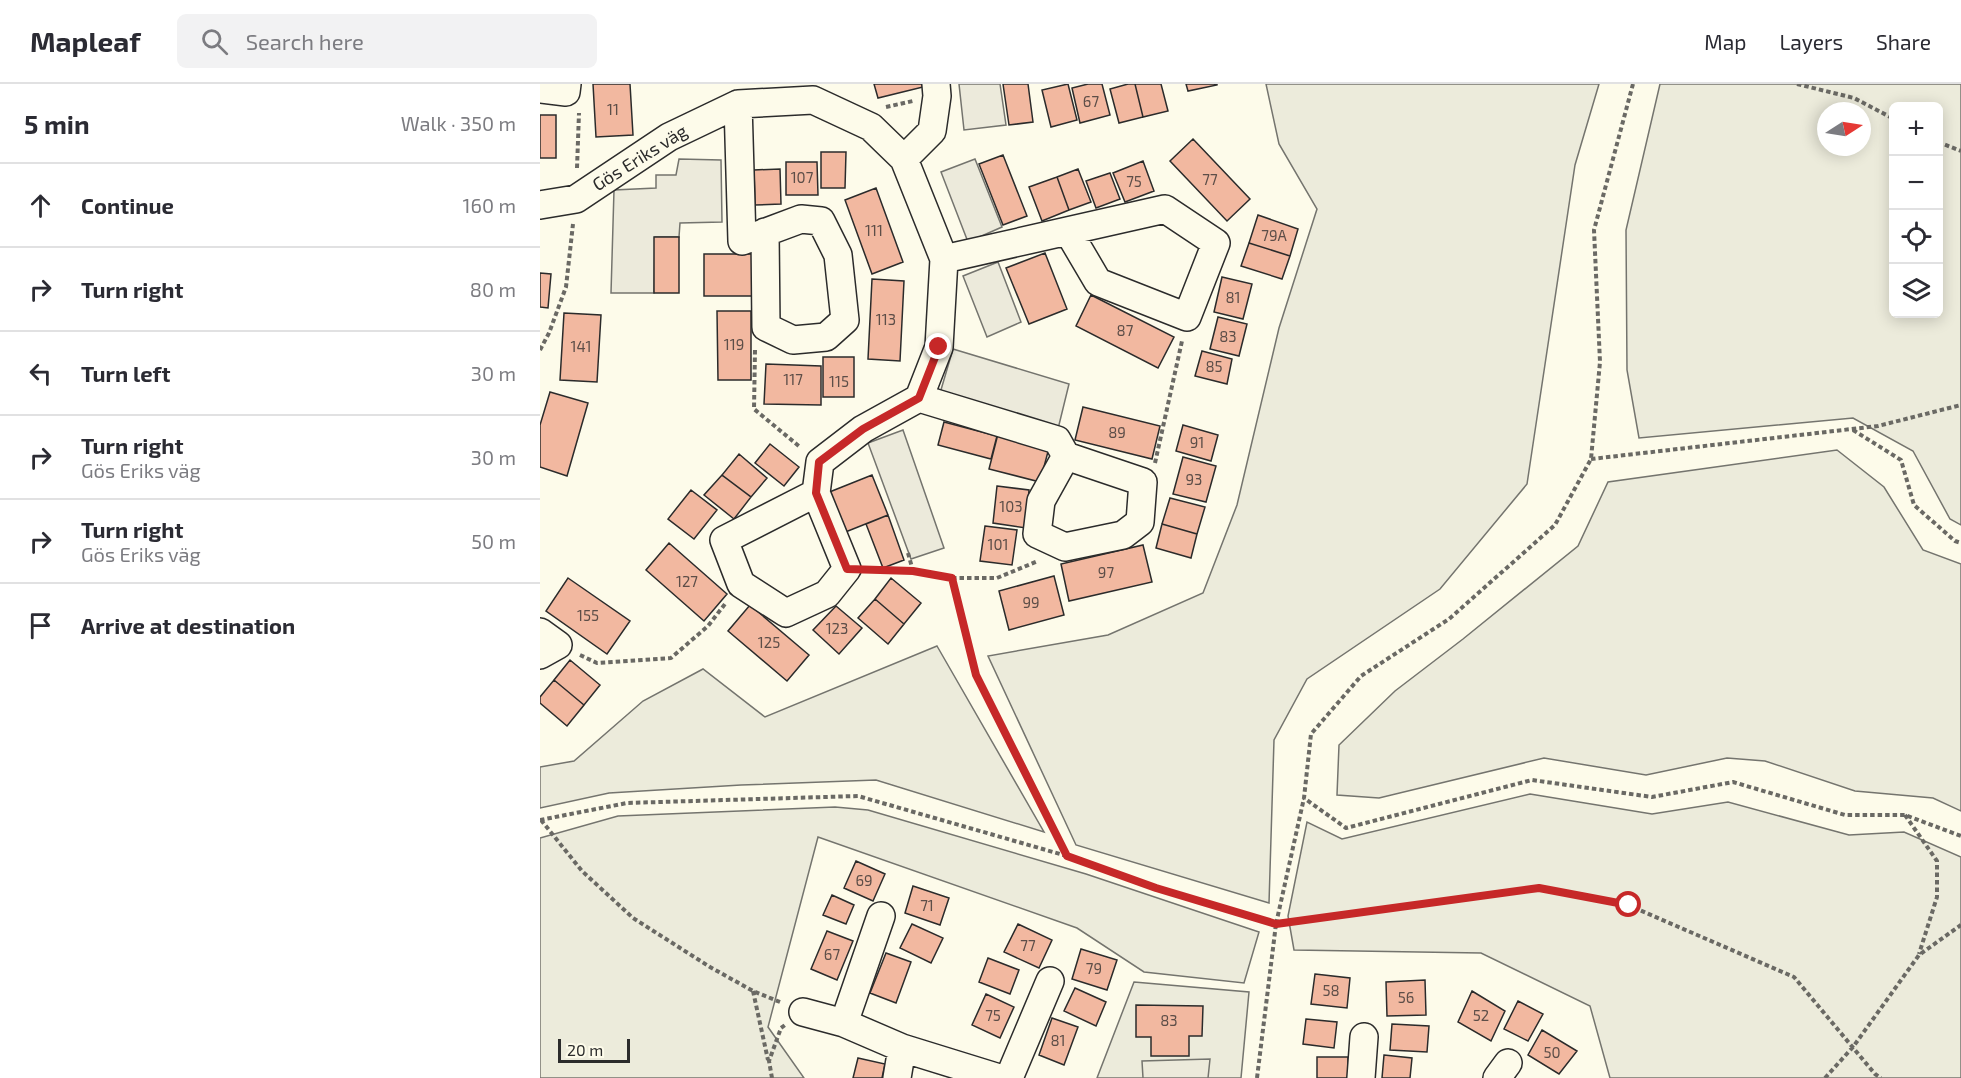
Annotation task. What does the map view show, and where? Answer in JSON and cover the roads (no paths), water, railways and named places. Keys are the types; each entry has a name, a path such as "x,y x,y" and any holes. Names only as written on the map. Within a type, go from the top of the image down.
{"street":[{"path":"540,89 566,92 567,84"},
{"path":"904,159 932,131 937,96 936,84"},
{"name":"Gös Eriks väg","path":"540,205 576,199 669,137 738,104 813,100 871,127 904,159 944,259 939,347 919,398"},
{"path":"738,104 742,241 765,232 801,219 821,221 838,255 845,320 826,337 793,340 766,327 765,232"},
{"path":"944,259 1165,209 1216,243 1187,317 1098,282 1068,231"},
{"path":"816,493 724,540 741,584 786,613 827,594 847,569 816,493 819,462 863,429 919,398 1061,448 1143,482 1140,522 1122,535 1065,547 1037,534 1041,501 1061,448"},
{"path":"844,1023 881,916"},
{"path":"1009,1078 1050,981"},
{"path":"803,1012 844,1023 902,1048 999,1078"},
{"path":"1361,1078 1364,1037"},
{"path":"897,1078 902,1048"}]}
